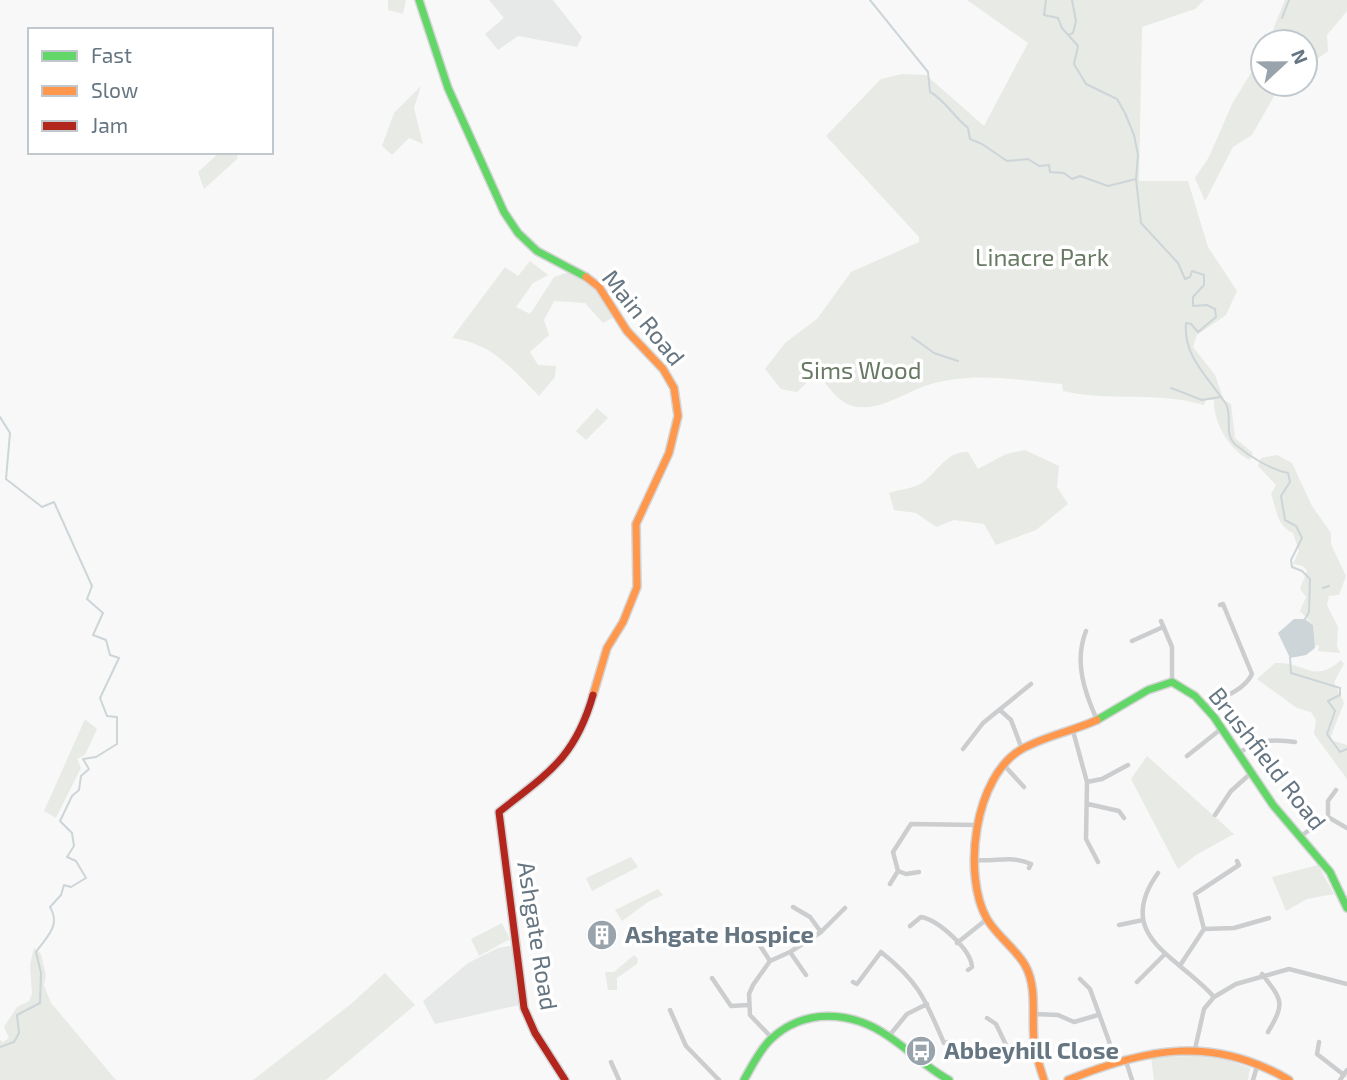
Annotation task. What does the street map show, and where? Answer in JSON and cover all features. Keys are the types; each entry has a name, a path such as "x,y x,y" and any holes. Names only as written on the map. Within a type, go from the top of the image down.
{"street":[{"name":"Main Road","path":"419,0 448,88 504,212 518,233 537,251 578,271 599,287 627,331 663,369 674,388 678,416 669,453 636,524 637,580 631,604 607,648 584,726 572,748 555,767 516,797"},
{"path":"1204,706 1240,688 1248,682 1252,674 1232,621 1223,604 1220,605"},
{"path":"1132,641 1162,624 1172,647 1172,682"},
{"path":"1087,631 1080,652 1082,683 1097,721"},
{"name":"Brushfield Road","path":"987,919 976,887 977,825 985,792 1003,764 1022,749 1073,732 1097,721 1148,690 1172,682 1185,688 1204,706 1250,774 1330,872 1347,906"},
{"path":"963,749 983,723 1031,684"},
{"path":"1000,710 1011,720 1022,749"},
{"path":"1187,756 1221,729"},
{"path":"1073,732 1087,782 1086,839 1098,862"},
{"path":"1237,754 1254,743 1276,739 1295,742"},
{"path":"1003,764 1024,787"},
{"path":"1087,782 1102,779 1128,765"},
{"path":"1215,815 1231,791 1250,774"},
{"path":"1328,817 1328,801 1336,790"},
{"name":"Ashgate Road","path":"516,797 499,811 522,997 527,1018 565,1080"},
{"path":"1088,804 1119,811 1124,818"},
{"path":"1301,836 1328,817"},
{"path":"1328,817 1347,828"},
{"path":"890,884 898,872 893,852 911,824 977,825"},
{"path":"975,860 995,862 1010,857 1031,864 1029,868"},
{"path":"1181,964 1204,929 1195,894 1239,864 1237,861"},
{"path":"898,872 919,872"},
{"path":"1158,873 1150,884 1143,920 1154,946 1181,964 1214,997"},
{"path":"793,907 810,917 821,932"},
{"path":"772,1038 750,1016 748,994 770,961 821,932 845,908"},
{"path":"910,926 921,917 930,918 972,961 972,967 968,970"},
{"path":"1204,929 1234,928 1269,918"},
{"path":"957,943 987,919 1025,965 1035,1014 1035,1049 1044,1080"},
{"path":"1119,925 1143,920"},
{"path":"757,941 770,961"},
{"path":"790,952 806,975"},
{"path":"853,982 857,984 881,952 907,973 927,1004 944,1043 948,1042"},
{"path":"1137,982 1164,955"},
{"path":"1195,1049 1203,1014 1214,997 1262,974 1289,969 1347,984"},
{"path":"1262,974 1281,1003 1281,1010 1268,1032"},
{"path":"712,978 731,1006 748,1005"},
{"path":"1080,979 1090,989 1110,1044"},
{"path":"889,1036 907,1014 927,1004"},
{"path":"670,1010 686,1046 719,1080"},
{"path":"1035,1014 1058,1015 1074,1021 1098,1015"},
{"path":"744,1080 772,1038 794,1023 816,1016 844,1015 869,1023 949,1080"},
{"path":"987,1018 996,1024 1007,1047 1019,1052 1035,1049"},
{"path":"1319,1042 1317,1054 1344,1075"},
{"path":"1068,1080 1143,1053 1195,1049 1258,1063 1289,1080"},
{"path":"1124,1058 1132,1080"},
{"path":"611,1062 618,1080"},
{"path":"1253,1080 1258,1063"}],"shaded area":[{"path":"489,0 553,0 582,37 577,47 518,36 498,50 485,34 504,18"},
{"path":"1294,619 1305,619 1313,625 1315,648 1306,655 1290,658 1278,633"},
{"path":"514,945 519,1005 435,1024 423,1001 468,963 498,948"}],"green space":[{"path":"388,0 406,0 403,14 388,10"},
{"name":"Linacre Park","path":"967,0 1204,0 1195,9 1142,27 1139,181 1188,181 1208,247 1237,291 1226,315 1197,335 1193,347 1215,375 1224,400 1231,404 1235,438 1253,453 1250,460 1235,449 1224,435 1216,417 1214,400 1206,400 1204,405 1169,398 1098,396 1063,391 1062,384 978,377 944,381 876,406 857,407 839,399 817,373 797,392 781,389 765,369 785,343 817,319 851,272 919,242 919,237 826,136 881,79 902,74 926,75 984,126 1028,43"},
{"path":"1285,0 1347,0 1347,11 1327,35 1328,51 1319,58 1319,28 1274,28"},
{"path":"1249,76 1249,98 1273,98 1252,135 1233,147 1205,201 1195,178 1209,157 1232,104"},
{"path":"421,86 414,108 423,144 409,138 392,155 382,146 394,113"},
{"path":"218,154 238,154 237,159 204,189 198,172"},
{"path":"530,261 548,275 533,283 516,307 530,314 554,277 569,272 599,292 614,317 603,323 585,303 554,301 544,320 549,335 530,352 538,365 556,366 555,377 539,396 510,366 490,351 452,338 505,267 518,276"},
{"path":"597,408 608,418 586,440 576,431"},
{"path":"1025,450 1059,466 1057,487 1068,504 1036,530 996,545 984,524 954,520 936,527 916,513 894,510 889,493 922,483 954,455 968,452 978,469 1006,454"},
{"path":"1277,455 1292,463 1312,506 1331,533 1331,544 1346,576 1339,595 1329,596 1327,605 1338,627 1337,646 1340,653 1318,651 1319,645 1314,646 1313,625 1300,611 1306,597 1300,589 1307,571 1303,566 1293,564 1299,551 1293,533 1283,526 1278,516 1271,494 1276,485 1258,466 1261,458"},
{"path":"1341,660 1344,664 1334,682 1344,703 1331,740 1347,745 1347,779 1314,734 1316,720 1311,712 1297,708 1257,679 1275,663 1323,671"},
{"path":"85,719 97,729 85,755 77,759 81,768 56,818 44,811"},
{"path":"1147,756 1234,834 1196,855 1178,869 1131,779"},
{"path":"631,857 638,867 592,891 586,878"},
{"path":"1318,865 1334,894 1307,899 1286,911 1272,877"},
{"path":"658,889 663,895 648,902 622,921 615,910"},
{"path":"502,923 510,939 479,956 471,939"},
{"path":"34,948 41,954 46,976 44,985 51,1003 116,1080 0,1080 0,1040 3,1042 9,1038 4,1027 17,1007 29,1001 32,994 30,965"},
{"path":"634,955 638,959 637,964 617,978 617,990 608,990 605,972 614,972"},
{"path":"385,973 415,1005 326,1080 253,1080 351,1004"},
{"path":"1199,1056 1227,1060 1250,1068 1248,1080 1154,1080 1151,1057"}],"waterway":[{"path":"870,0 928,72 930,92 968,128 970,139 1007,161 1028,159 1039,166 1049,165 1050,172 1064,173 1072,179 1080,176 1108,186 1136,179"},
{"path":"1046,0 1044,15 1058,18 1062,28 1078,46 1074,64 1086,84 1117,99 1125,113 1138,155 1136,179 1141,223 1178,263 1185,279 1190,277 1192,271 1204,275 1204,285 1193,297 1193,306 1207,305 1215,309 1216,317 1198,332 1191,324 1186,323 1186,335 1198,366 1226,404 1232,441 1260,462 1288,473 1290,482 1281,496 1285,520 1296,526 1302,538 1291,560 1292,567 1302,571 1310,579 1309,612 1305,619"},
{"path":"1068,35 1073,33 1076,21 1072,0"},
{"path":"1282,18 1289,0"},
{"path":"912,337 934,353 958,361"},
{"path":"1171,388 1202,400 1220,397"},
{"path":"0,417 10,433 6,479 42,507 54,502 92,586 87,599 103,613 93,635 106,640 110,655 119,658 100,698 107,716 117,717 117,744 96,757 83,759 89,769 81,776 79,790 72,796 60,821 72,833 74,846 67,857 76,861 86,878 71,887 64,885 61,895 50,907 53,925 36,952 41,973 40,1003 17,1015 19,1033 14,1042 0,1047"},
{"path":"1323,588 1329,586"},
{"path":"1290,657 1291,673 1340,688 1340,695 1328,701 1335,711 1327,734 1340,752 1347,749"}],"traffic: fast":[{"path":"419,0 448,88 504,212 518,233 537,251 586,277"},
{"path":"1097,720 1148,690 1172,682 1195,696 1214,717 1273,805 1330,872 1347,908"},
{"path":"744,1080 762,1049 783,1029 798,1022 828,1016 859,1021 874,1028 949,1080"}],"traffic: slow":[{"path":"586,277 599,287 627,331 663,369 674,388 678,416 669,453 636,524 637,587 623,622 607,648 593,695"},
{"path":"1044,1080 1035,1049 1033,995 1029,975 1021,959 991,925 979,900 974,853 977,828 983,803 1006,762 1031,744 1097,720"},
{"path":"1068,1080 1125,1060 1179,1051 1233,1057 1261,1066 1289,1080"}],"traffic: jam":[{"path":"565,1080 535,1033 524,1008 499,812 558,762 578,734 593,695"}],"place":[{"name":"Ashgate Hospice","path":"602,935"},
{"name":"Abbeyhill Close","path":"921,1051"}],"park label":[{"name":"Sims Wood","path":"861,371"}]}
